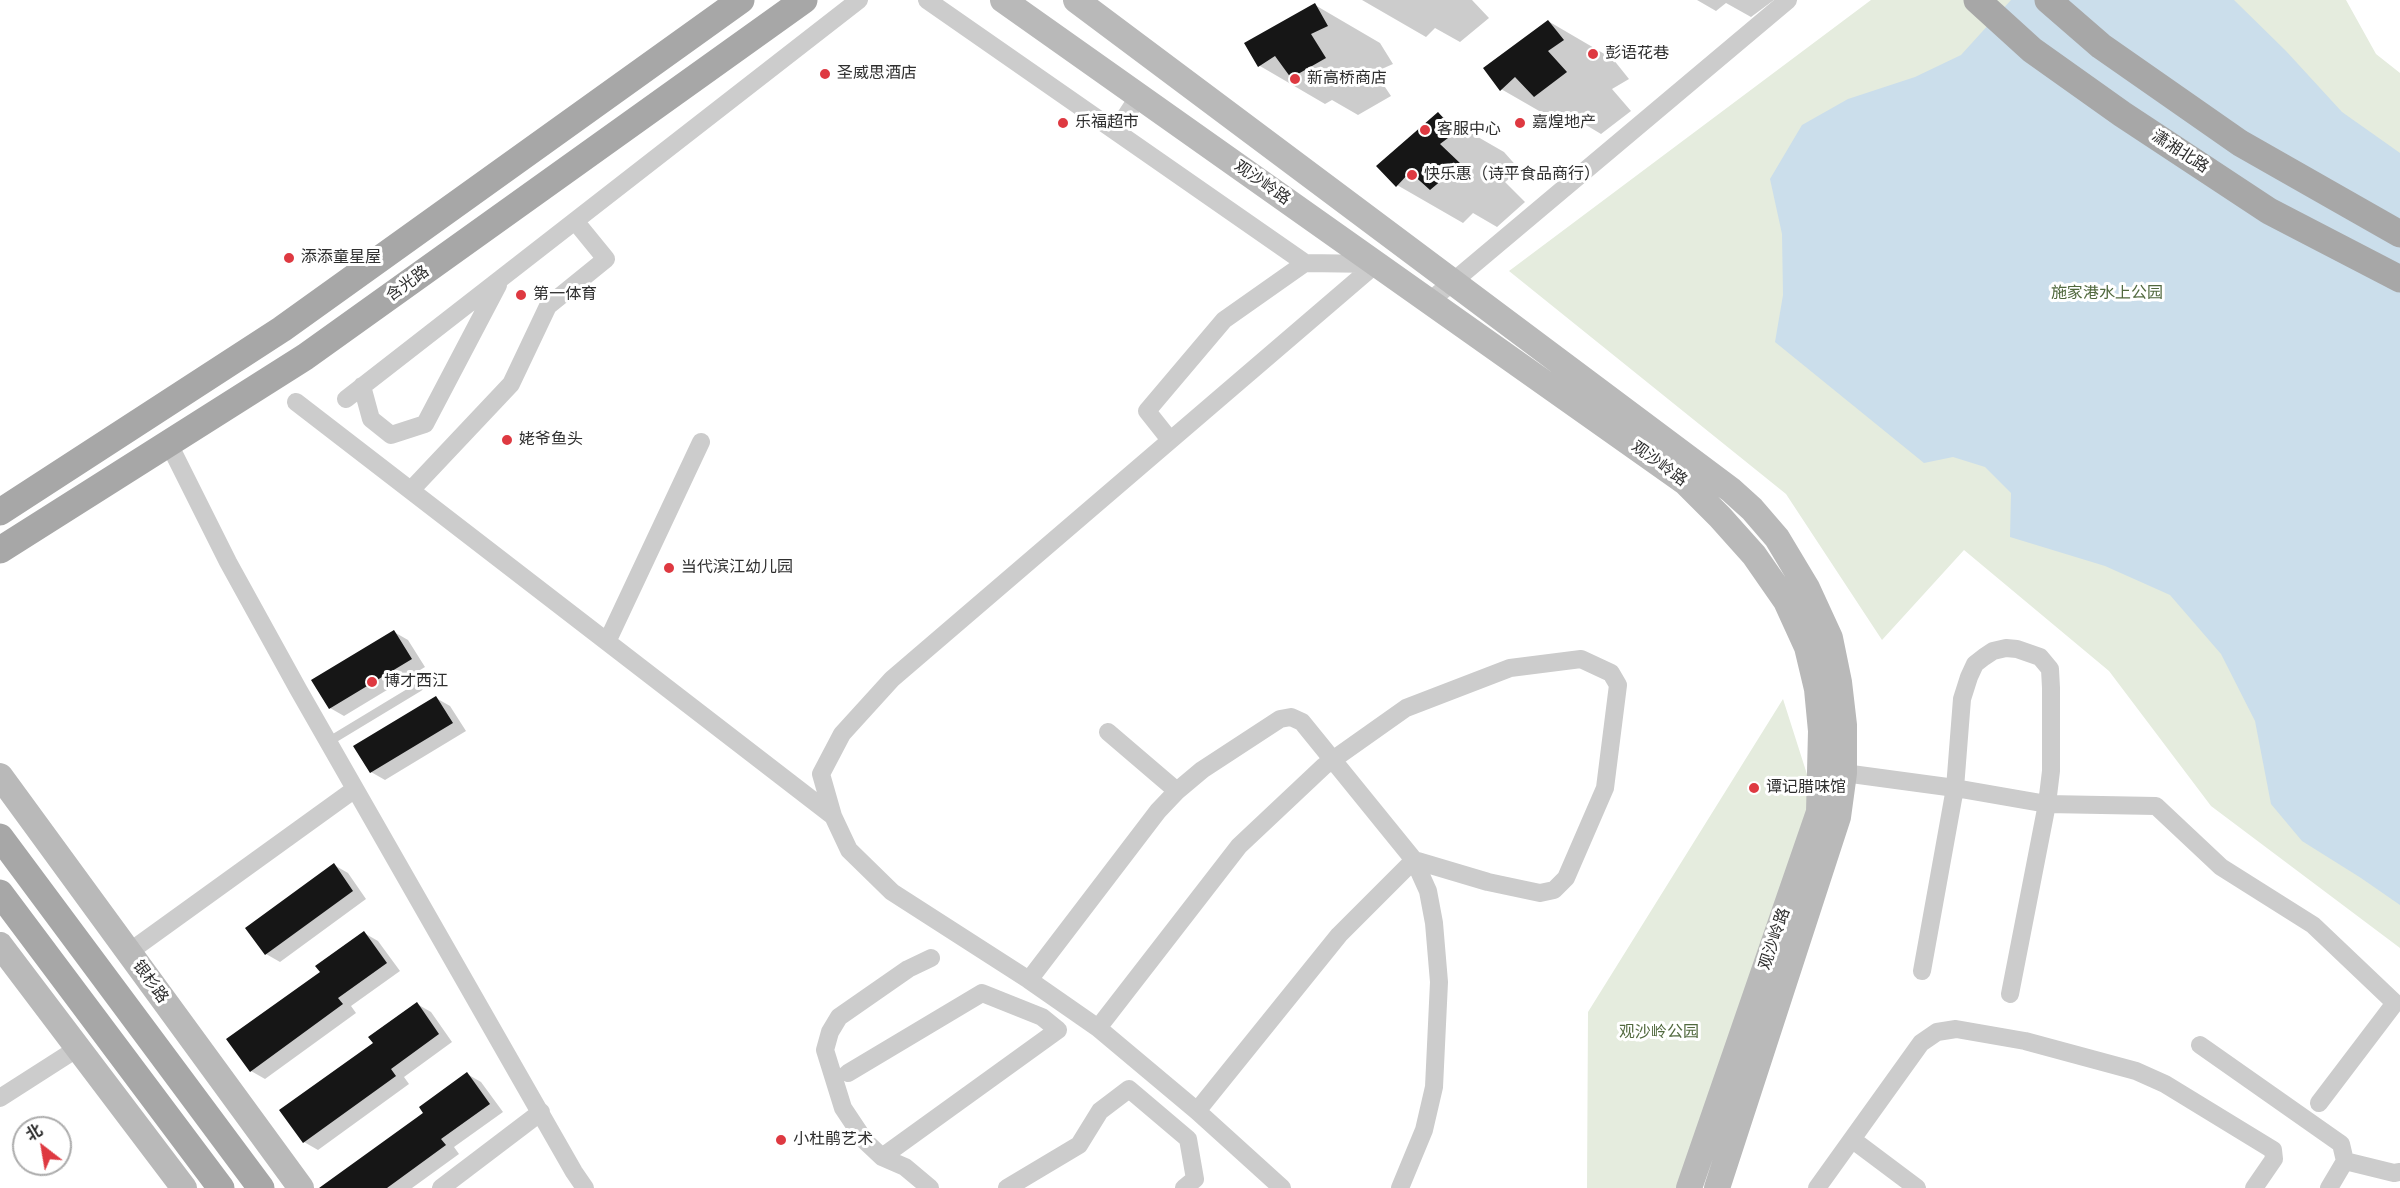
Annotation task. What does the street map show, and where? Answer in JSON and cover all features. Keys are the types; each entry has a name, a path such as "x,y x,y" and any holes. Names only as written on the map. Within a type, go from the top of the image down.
{"main road":[{"path":"0,512 282,328 741,0"},
{"name":"含光路","path":"0,550 305,357 804,0"},
{"name":"观沙岭路","path":"1003,0 1686,483 1754,555 1786,601 1807,648 1817,689 1821,731 1819,812 1689,1188"},
{"name":"观沙岭路","path":"1076,0 1731,490 1752,509 1777,538 1807,588 1830,638 1839,682 1844,725 1844,773 1838,816 1718,1188"},
{"name":"潇湘北路","path":"1977,0 2032,50 2122,114 2269,211 2400,279"},
{"path":"2048,0 2101,46 2240,143 2400,234"},
{"name":"银杉路","path":"0,776 301,1188"},
{"name":"银杉路","path":"0,837 261,1188"},
{"path":"0,893 221,1188"},
{"path":"0,945 184,1188"}],"street":[{"path":"346,399 859,0"},
{"path":"927,0 1305,263 1376,264"},
{"path":"1430,302 1788,0"},
{"path":"1116,131 1139,96"},
{"path":"411,490 511,384 548,306 606,259 575,221"},
{"path":"1170,440 1147,411 1224,320 1305,263"},
{"path":"1282,1188 1197,1111 1098,1028 1029,980 892,892 849,850 833,816 821,774 842,734 892,679 1376,264"},
{"path":"362,386 371,419 391,435 426,424 502,277"},
{"path":"296,402 833,816"},
{"path":"607,642 701,442"},
{"path":"169,444 234,571 328,742 541,1113 573,1180 585,1188"},
{"path":"1922,971 1955,788 1962,699 1975,664 1993,651 2017,649 2040,657 2050,669 2051,771 2047,804 2010,994"},
{"path":"1098,1028 1239,846 1332,760 1406,708 1510,668 1581,659 1611,673 1618,685 1605,788 1566,878 1554,890 1540,893 1488,882 1414,860"},
{"path":"1029,980 1158,811 1177,791 1202,770 1280,719 1291,717 1302,722 1414,860 1428,891 1434,923 1439,982 1434,1087 1424,1130 1400,1188"},
{"path":"1108,732 1177,791"},
{"path":"1844,773 1955,788 2047,804 2156,806 2221,867 2313,925 2398,1003 2319,1103"},
{"path":"129,952 355,789"},
{"path":"1197,1111 1339,935 1414,860"},
{"path":"930,1188 905,1167 882,1157 865,1141 843,1108 825,1050 830,1032 839,1017 908,969 931,958"},
{"path":"848,1073 982,993 1042,1017 1058,1030 882,1157"},
{"path":"1817,1188 1921,1043 1937,1032 1956,1029 2025,1041 2136,1071 2165,1084 2273,1150 2274,1160 2254,1188"},
{"path":"2200,1045 2341,1144 2346,1161 2329,1188"},
{"path":"0,1098 78,1048"},
{"path":"1007,1188 1079,1145 1100,1111 1129,1089 1188,1139 1195,1179 1184,1188"},
{"path":"441,1188 541,1113"},
{"path":"1853,1140 1917,1188"},
{"path":"2346,1161 2394,1173 2400,1172"}],"lane":[{"path":"328,742 419,687"}],"green space":[{"name":"施家港水上公园","path":"1871,0 2346,0 2376,54 2400,73 2400,948 2211,806 2109,671 1964,550 1882,640 1786,494 1509,271"},
{"name":"观沙岭公园","path":"1783,699 1819,812 1676,1188 1587,1188 1588,1012"}],"water":[{"name":"施家港水上公园","path":"2011,0 2234,0 2286,51 2342,112 2400,153 2400,905 2302,841 2271,804 2255,721 2221,654 2170,595 2105,566 2010,537 2011,493 1985,467 1953,457 1924,463 1775,342 1783,295 1782,234 1770,179 1802,125 1848,99 1915,77 1961,55"}],"building":[{"path":"1315,3 1328,26 1311,34 1326,58 1291,78 1275,56 1258,67 1244,43"},
{"path":"1548,20 1564,40 1548,51 1567,72 1534,97 1515,77 1500,91 1483,68"},
{"path":"1438,112 1456,132 1440,144 1461,164 1430,190 1410,172 1396,187 1376,166"},
{"path":"394,630 412,659 329,709 311,680"},
{"path":"436,696 453,723 370,773 353,746"},
{"path":"334,863 353,891 265,955 245,928"},
{"path":"364,931 387,963 338,998 343,1004 250,1072 226,1039 320,972 315,966"},
{"path":"417,1002 439,1034 391,1069 396,1076 303,1143 279,1110 373,1043 368,1037"},
{"path":"467,1072 490,1104 441,1139 446,1145 387,1188 319,1188 423,1113 419,1107"}],"place":[{"name":"彭语花巷","path":"1593,54"},
{"name":"圣威思酒店","path":"825,74"},
{"name":"新高桥商店","path":"1295,79"},
{"name":"乐福超市","path":"1063,123"},
{"name":"嘉煌地产","path":"1520,123"},
{"name":"客服中心","path":"1425,130"},
{"name":"快乐惠（诗平食品商行）","path":"1412,175"},
{"name":"添添童星屋","path":"289,258"},
{"name":"第一体育","path":"521,295"},
{"name":"姥爷鱼头","path":"507,440"},
{"name":"当代滨江幼儿园","path":"669,568"},
{"name":"博才西江","path":"372,682"},
{"name":"谭记腊味馆","path":"1754,788"},
{"name":"小杜鹃艺术","path":"781,1140"}]}
